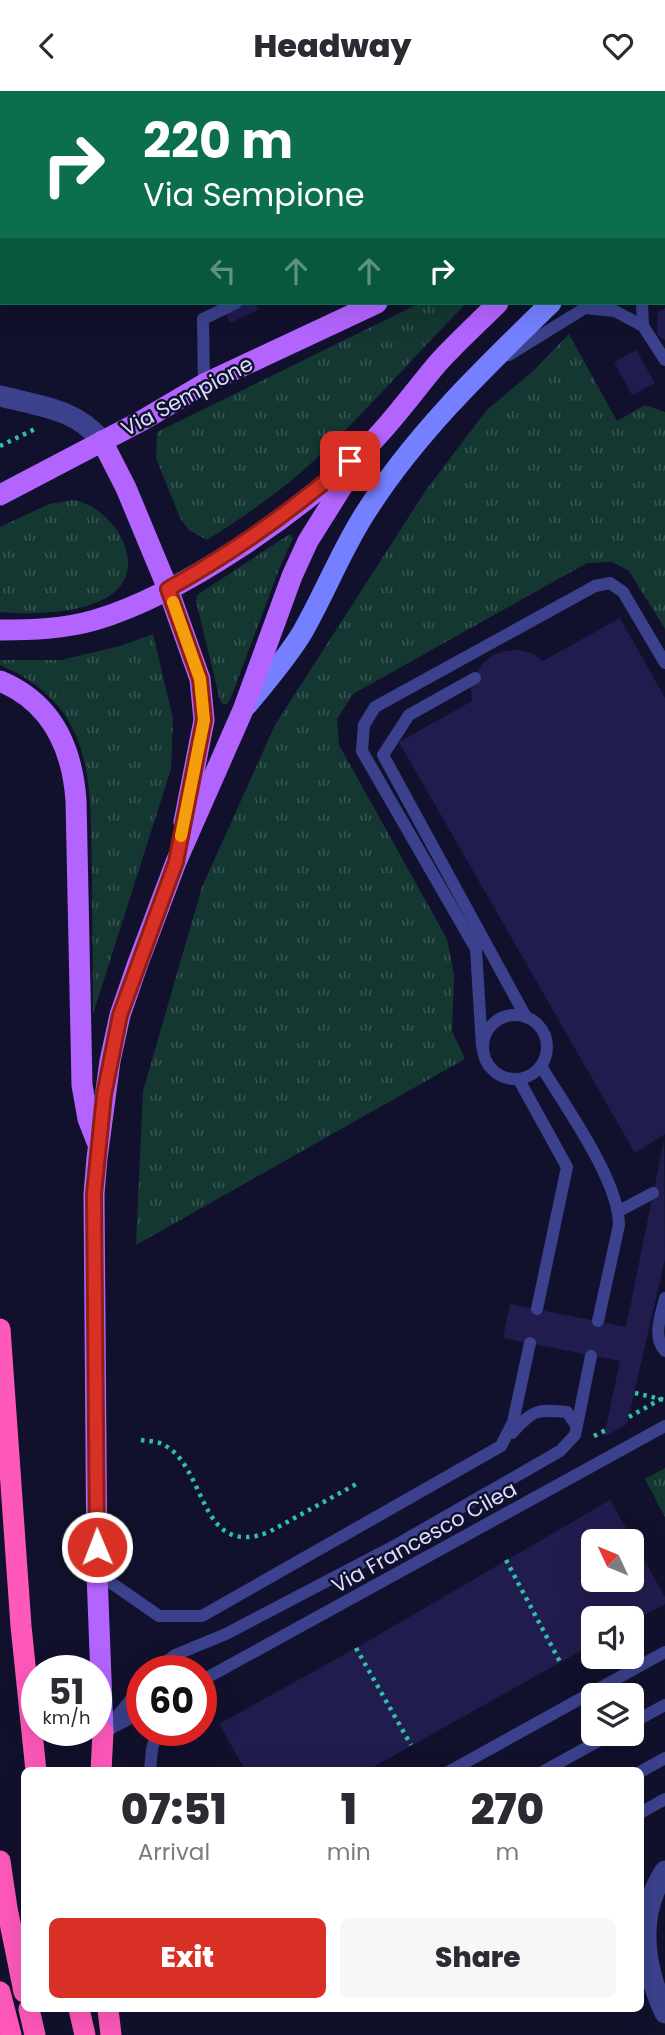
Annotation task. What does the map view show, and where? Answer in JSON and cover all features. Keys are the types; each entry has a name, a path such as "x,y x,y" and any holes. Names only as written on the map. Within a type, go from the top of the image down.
{"highway":[{"path":"0,1329 21,1626 36,1767"},
{"path":"101,1767 102,1746"},
{"path":"0,1861 21,1977"},
{"path":"0,1992 12,2035"},
{"path":"30,2012 36,2035"},
{"path":"80,2012 85,2035"},
{"path":"108,2012 111,2035"}],"main road":[{"name":"Via Sempione","path":"0,495 204,384 363,305"},
{"path":"100,1655 94,1194 98,1143 120,1015 176,862 243,710 292,576 308,541 367,447 439,362 496,305"},
{"path":"102,441 126,488 168,589 200,679 204,720 176,862"},
{"path":"0,630 32,630 93,621 168,589 213,564 258,534 317,490 367,447"},
{"path":"0,681 25,695 50,719 66,747 72,770 82,1085 88,1119 98,1143"}],"street":[{"path":"243,710 301,634 340,556 384,485 481,372 549,305"},
{"path":"0,396 67,413 91,428 102,441"},
{"path":"665,1871 653,1893 645,1941 657,1994 665,2013"}],"lane":[{"path":"204,384 203,319 232,305"},
{"path":"642,305 643,325 665,360"},
{"path":"481,372 584,308 615,311 643,325"},
{"path":"482,1047 490,1026 500,1018 513,1015 526,1017 535,1022 546,1038 546,1057 532,1075 519,1080 502,1077 485,1061 482,1047 475,949 362,751 364,725 375,707 595,586 610,583 622,592 665,663"},
{"path":"475,678 409,715 383,755 526,1017"},
{"path":"541,1066 608,1178 619,1211 619,1225 598,1321"},
{"path":"519,1080 567,1167 537,1309"},
{"path":"619,1211 653,1193"},
{"path":"665,1298 658,1334 659,1342 665,1351"},
{"path":"501,1446 513,1422 530,1343"},
{"path":"175,1655 251,1622 396,1545 560,1451 575,1435 591,1356"},
{"path":"97,1573 159,1616 202,1616 501,1446 527,1417 543,1409 566,1412 576,1425"},
{"name":"Via Francesco Cilea","path":"217,1672 665,1426"},
{"path":"457,1767 665,1651"},
{"path":"112,1721 126,1705"},
{"path":"644,1716 665,1705"},
{"path":"106,1746 109,1767"},
{"path":"150,1767 153,1746"},
{"path":"551,1767 589,1746"},
{"path":"644,1770 665,1758"},
{"path":"644,1811 665,1800"}],"path":[{"path":"635,1393 663,1400"},
{"path":"629,1417 663,1400"},
{"path":"141,1440 163,1445 173,1452 215,1521 231,1535 244,1538 269,1532 360,1482"},
{"path":"506,1560 560,1662"},
{"path":"356,1648 411,1745"}],"green space":[{"path":"416,305 465,305 309,465 252,510 207,540 189,530 180,518 156,458 157,432"},
{"path":"569,334 617,421 645,405 665,412 665,629 629,571 612,562 587,563 353,694 337,719 339,745 447,939 454,975 452,1031 465,1059 136,1245 143,1091 202,887 275,725 426,490 486,411 532,372"},
{"path":"74,500 89,505 114,526 127,554 128,569 123,582 112,594 88,606 58,612 0,612 0,527 49,504"},
{"path":"290,534 293,538 230,700 223,704 196,601 197,595"},
{"path":"153,634 173,719 171,769 93,1014 90,809 88,779 82,751 71,726 55,703 32,682 0,665 0,660 61,660 120,646"},
{"path":"665,1468 665,1517 645,1479"}],"building":[{"path":"222,305 256,305 258,310 230,323"},
{"path":"665,308 665,340 657,335 658,312"},
{"path":"636,350 655,383 632,395 614,362"},
{"path":"620,618 665,698 665,1134 635,1153 399,742 472,701 471,688 475,675 482,664 493,655 519,650 532,653 543,661"},
{"path":"664,1140 665,1259 627,1424 604,1437 620,1361 503,1338 510,1304 626,1327"},
{"path":"610,1500 626,1529 581,1529 581,1593 644,1593 644,1560 665,1597 665,1604 644,1615 644,1606 581,1606 581,1651 373,1767 244,1767 219,1724 356,1648"}],"slow traffic":[{"path":"173,602 200,679 204,720 181,836"}],"route":[{"path":"97,1547 94,1194 104,1095 120,1015 176,862 204,720 203,699 195,660 168,589 213,564 258,534 317,490 350,461"}]}
